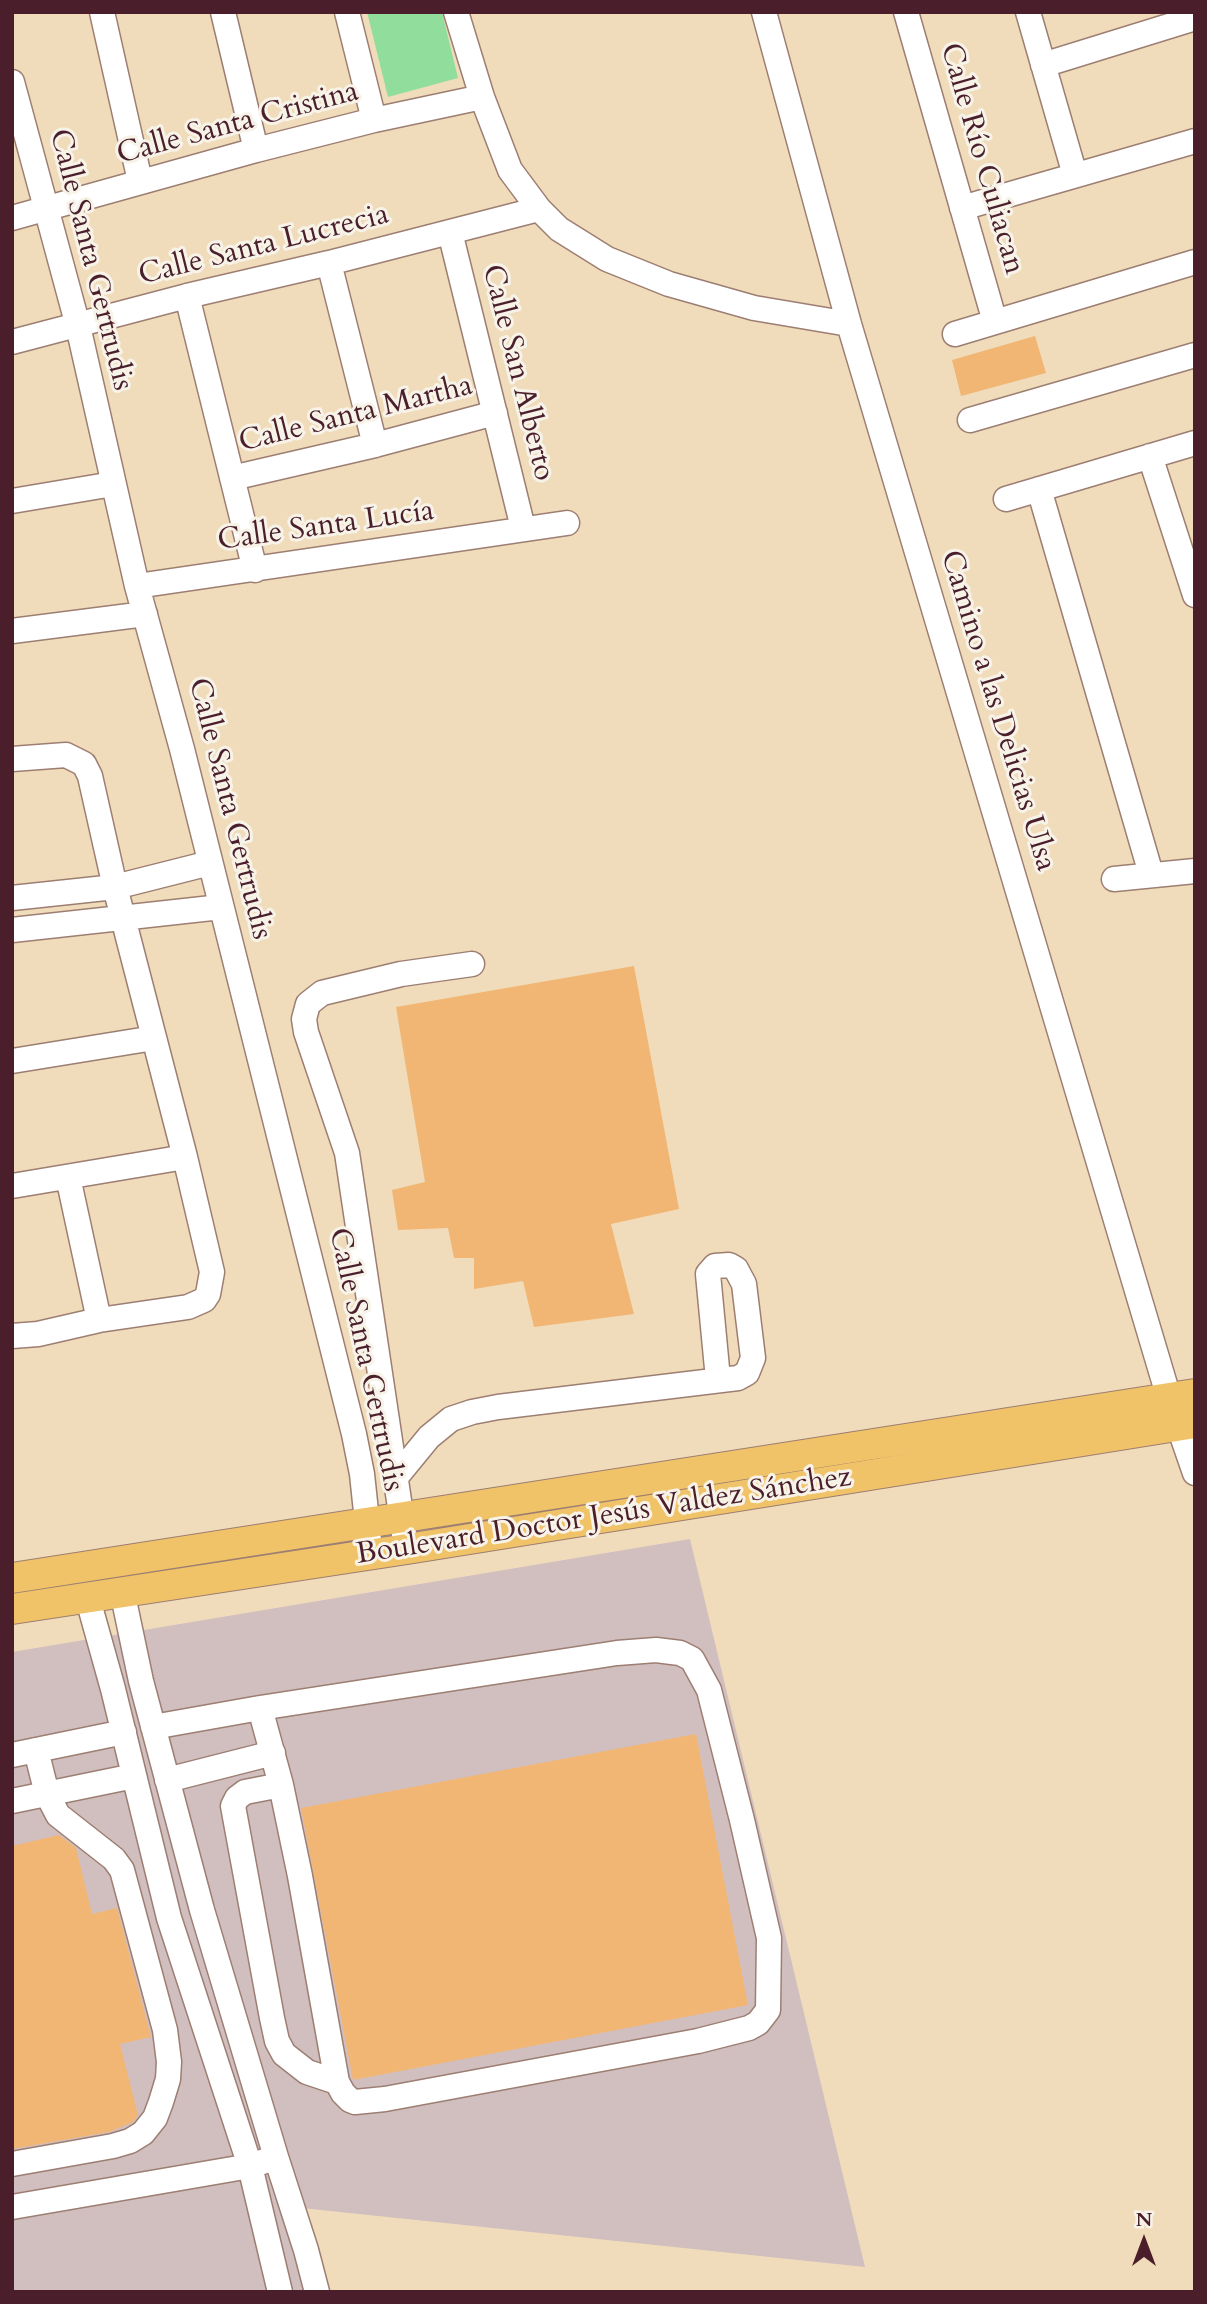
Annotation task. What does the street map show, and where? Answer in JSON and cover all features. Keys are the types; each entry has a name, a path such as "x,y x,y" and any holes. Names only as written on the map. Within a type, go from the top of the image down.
{"main road":[{"name":"Boulevard Doctor Jesús Valdez Sánchez","path":"12,1578 368,1522 1184,1410"},
{"name":"Boulevard Doctor Jesús Valdez Sánchez","path":"12,1609 407,1549 1184,1410"}],"street":[{"path":"102,12 140,181"},
{"path":"223,12 256,150"},
{"path":"347,12 374,120"},
{"path":"456,12 482,97 510,170 538,209 559,229 607,259 643,275 754,308 849,324"},
{"name":"Camino a las Delicias Ulsa","path":"764,12 849,324 1184,1410 1195,1473"},
{"name":"Calle Río Culiacan","path":"906,12 995,322"},
{"path":"1028,12 1075,175"},
{"path":"1043,65 1158,20 1195,18"},
{"name":"Calle Santa Gertrudis","path":"14,94 78,326 137,586 352,1424 362,1474 369,1555"},
{"name":"Calle Santa Cristina","path":"12,218 256,150 374,120 482,97"},
{"path":"962,208 1195,141"},
{"name":"Calle Santa Lucrecia","path":"12,342 538,209"},
{"name":"Calle San Alberto","path":"450,232 523,528"},
{"path":"955,334 1195,262"},
{"path":"329,263 375,445"},
{"path":"187,296 256,570"},
{"path":"970,420 1195,355"},
{"name":"Calle Santa Martha","path":"232,478 375,445 495,413"},
{"path":"1006,499 1195,443"},
{"path":"1150,456 1193,579"},
{"path":"12,501 113,484"},
{"path":"1039,489 1151,874"},
{"name":"Calle Santa Lucía","path":"137,586 567,523"},
{"path":"12,631 145,614"},
{"path":"12,759 66,755 84,764 90,776 114,887 212,1263 208,1294 199,1303 99,1320 38,1334 12,1336"},
{"path":"12,898 114,887 210,863"},
{"path":"1114,879 1195,871"},
{"path":"12,930 221,907"},
{"path":"407,1549 347,1153 304,1019 309,1004 322,993 401,974 472,964"},
{"path":"12,1061 154,1038"},
{"path":"12,1186 185,1157"},
{"path":"68,1177 99,1320"},
{"path":"397,1476 429,1437 451,1419 472,1412 718,1379"},
{"path":"122,1591 141,1681 202,1910 317,2292"},
{"path":"87,1596 124,1732 169,1918 250,2166 280,2292"},
{"path":"153,1727 260,1708 617,1653 656,1650 680,1653 692,1659 709,1690 742,1820 769,1938 768,2010 758,2023 749,2028 698,2040 385,2099 355,2102 346,2097 337,2081 300,1877 281,1785 260,1708"},
{"path":"12,1755 124,1732"},
{"path":"12,2164 130,2141 143,2133 155,2118 167,2079 169,2062 165,2030 122,1870 114,1859 58,1815 47,1794 36,1750"},
{"path":"167,1780 273,1753"},
{"path":"12,1801 134,1776"},
{"path":"281,1785 245,1792 237,1798 233,1806 270,2005 277,2041 284,2054 307,2072 337,2081"},
{"path":"169,1918 202,1910"},
{"path":"12,2207 250,2166 276,2157"}],"shaded area":[{"path":"690,1539 865,2267 292,2207 312,2292 12,2292 12,1652"}],"green space":[{"path":"367,12 442,12 458,78 388,97"}],"building":[{"path":"1035,336 1046,373 961,396 952,360"},
{"path":"634,966 679,1209 611,1224 634,1314 534,1327 523,1281 474,1289 474,1258 454,1258 448,1228 398,1230 392,1190 425,1182 396,1007"},
{"path":"696,1734 748,2005 353,2080 301,1808"},
{"path":"59,1835 76,1848 92,1914 117,1908 151,2037 120,2044 138,2115 133,2122 109,2132 12,2149 12,1846"}]}
